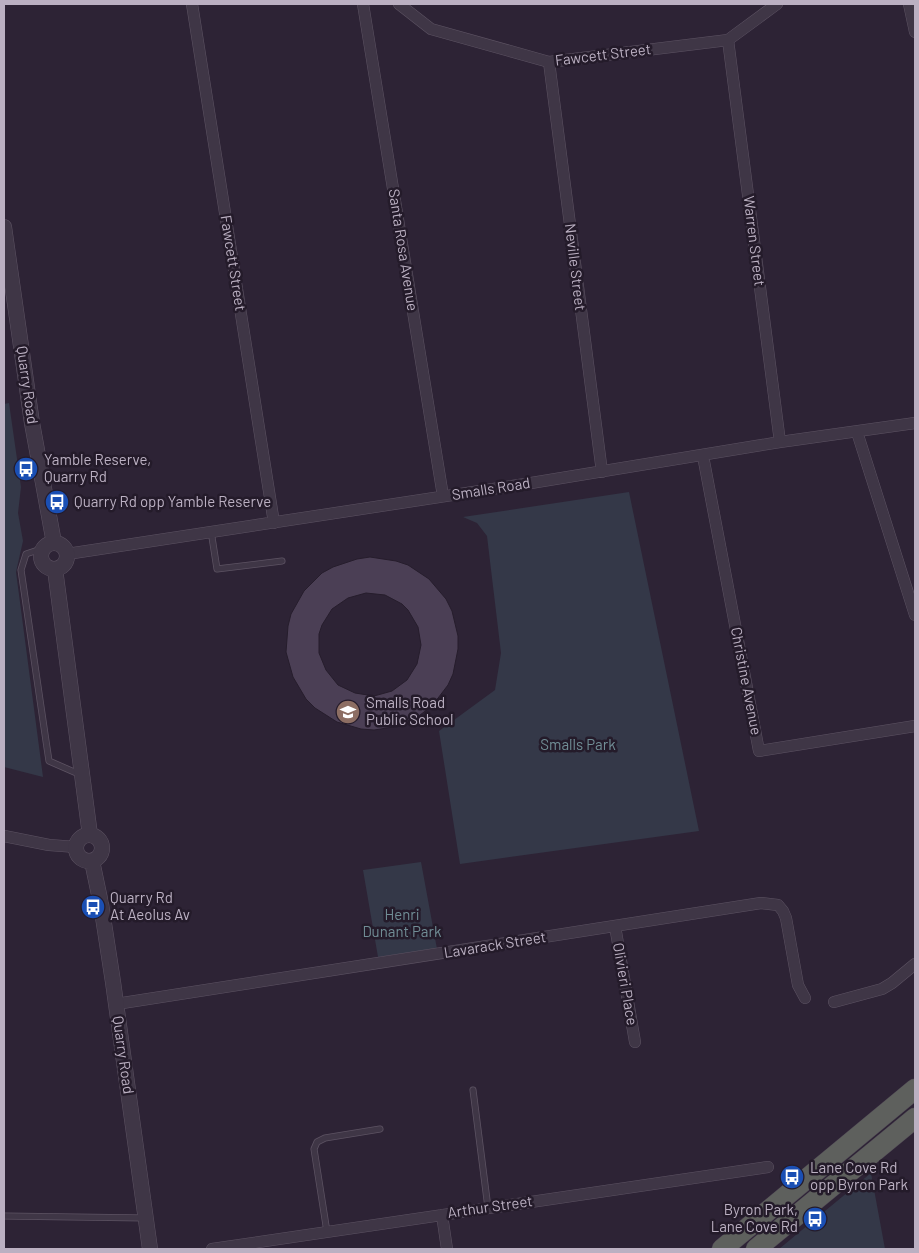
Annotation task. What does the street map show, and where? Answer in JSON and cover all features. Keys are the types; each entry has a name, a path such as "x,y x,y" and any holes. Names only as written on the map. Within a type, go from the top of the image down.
{"highway":[{"path":"722,1249 915,1088"},
{"path":"756,1249 915,1118"}],"street":[{"name":"Fawcett Street","path":"192,4 274,523"},
{"name":"Santa Rosa Avenue","path":"363,4 443,496"},
{"name":"Fawcett Street","path":"399,4 431,29 549,62 728,40 778,4"},
{"path":"909,4 915,32"},
{"name":"Warren Street","path":"728,40 780,442"},
{"name":"Neville Street","path":"549,62 602,472"},
{"name":"Quarry Road","path":"4,227 7,271 32,423 49,546"},
{"name":"Smalls Road","path":"67,554 602,472 780,442 915,423"},
{"path":"857,432 915,615"},
{"name":"Christine Avenue","path":"703,456 759,751 915,726"},
{"path":"61,545 67,554 63,566 55,569 47,566 42,560 41,555 49,546 61,545"},
{"path":"55,569 90,835"},
{"path":"90,835 98,839 102,847 100,856 92,861 80,858 76,847 80,838 90,835"},
{"path":"4,836 76,847"},
{"name":"Quarry Road","path":"92,861 101,904 116,1004 150,1249"},
{"name":"Lavarack Street","path":"116,1004 762,903 778,905 783,911 786,918 798,985 805,998"},
{"name":"Olivieri Place","path":"615,926 635,1042"},
{"path":"834,1002 882,989 915,964"},
{"name":"Arthur Street","path":"212,1249 768,1167"},
{"path":"442,1214 447,1249"}],"lane":[{"path":"212,531 216,569 282,561"},
{"path":"49,546 26,554 21,570 49,761 82,776"},
{"path":"474,1090 488,1208"},
{"path":"327,1232 314,1149 317,1142 325,1138 380,1129"},
{"path":"4,1216 145,1218"}],"green space":[{"path":"9,403 21,487 18,513 23,541 16,572 43,777 4,767 4,404"},
{"name":"Smalls Park","path":"629,492 699,831 460,864 439,731 495,690 501,653 487,536 477,523 463,517"},
{"name":"Henri Dunant Park","path":"421,862 437,949 378,957 363,870"},
{"path":"871,1173 885,1249 779,1249"}],"building":[{"path":"370,557 408,565 429,579 446,599 452,611 458,636 458,649 453,674 448,685 432,706 412,721 400,726 374,730 361,729 337,722 315,708 306,699 293,677 286,652 291,614 304,591 322,573 357,559","holes":["366,593 385,595 402,604 418,627 421,645 417,664 407,680 392,691 374,696 355,693 338,685 326,670 319,653 319,634 332,609 348,598"]}],"place":[{"name":"Yamble Reserve, Quarry Rd","path":"26,469"},
{"name":"Quarry Rd opp Yamble Reserve","path":"57,502"},
{"name":"Smalls Road Public School","path":"348,712"},
{"name":"Quarry Rd At Aeolus Av","path":"93,907"},
{"name":"Lane Cove Rd opp Byron Park","path":"792,1177"},
{"name":"Byron Park, Lane Cove Rd","path":"815,1219"}]}
